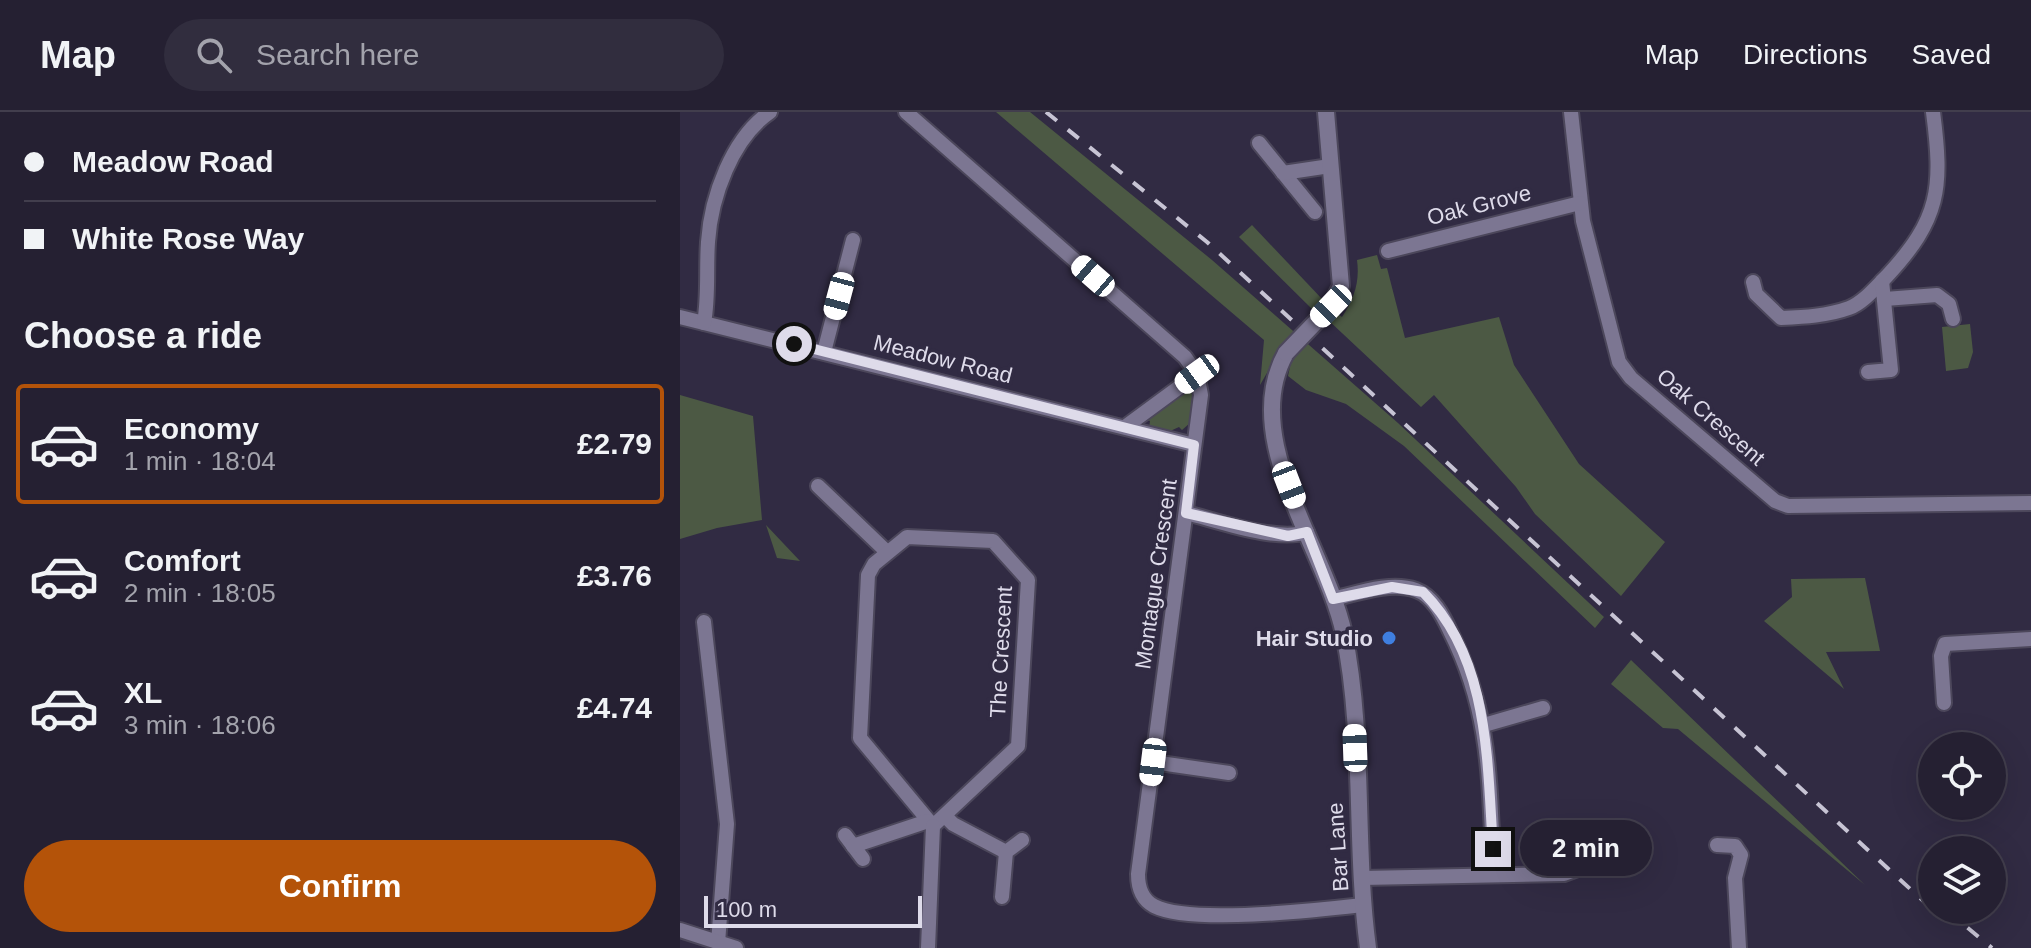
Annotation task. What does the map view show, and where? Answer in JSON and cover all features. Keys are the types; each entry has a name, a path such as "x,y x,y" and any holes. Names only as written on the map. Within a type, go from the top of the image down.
{"street":[{"path":"704,323 709,233 732,155 748,129 770,112"},
{"path":"906,112 1185,357 1197,374 1125,427"},
{"name":"Bar Lane","path":"1326,112 1341,286 1331,306 1286,353 1275,372 1270,415 1280,461 1343,631 1353,696 1363,905 1368,948"},
{"name":"Oak Crescent","path":"1571,112 1580,203 1615,353 1624,371 1779,504 2031,503"},
{"path":"1753,282 1756,294 1781,318 1814,316 1851,307 1882,281 1907,254 1928,223 1938,189 1933,112"},
{"path":"1259,143 1315,212"},
{"path":"1283,173 1330,166"},
{"name":"Oak Grove","path":"1388,251 1580,203"},
{"path":"824,352 853,240"},
{"path":"1882,281 1891,370"},
{"path":"1885,299 1937,295 1949,304 1953,319"},
{"name":"Meadow Road","path":"680,317 1194,445"},
{"path":"1868,372 1908,368"},
{"name":"Montague Crescent","path":"1197,374 1201,395 1138,874 1141,892 1154,906 1177,911 1258,914 1363,905"},
{"path":"818,486 887,552 868,575 860,738 930,824 928,948"},
{"path":"1186,513 1288,536 1307,532"},
{"name":"The Crescent","path":"887,552 902,538 911,536 989,540 999,545 1028,580 1018,746 945,816 930,824"},
{"path":"1333,599 1392,587 1423,592 1444,618 1464,659 1484,725 1494,875"},
{"path":"704,622 727,824 718,943"},
{"path":"1944,703 1941,656 1945,644 2031,639"},
{"path":"1484,725 1543,708"},
{"path":"1153,762 1229,773"},
{"path":"945,816 953,824 1006,852"},
{"path":"863,859 849,840 930,824"},
{"path":"1362,878 1575,872 1604,859 1631,837"},
{"path":"1002,897 1006,852 1022,840"},
{"path":"1717,845 1735,846 1741,855 1735,878 1739,948"},
{"path":"680,930 736,948"}],"green space":[{"path":"996,112 1030,112 1212,260 1398,423 1604,617 1595,628 1404,446 1346,404 1306,390 1288,376 1292,357 1282,347 1260,385 1264,340"},
{"path":"1252,225 1323,300 1315,312 1239,237"},
{"path":"1377,255 1381,269 1387,268 1405,338 1499,317 1514,365 1579,464 1665,542 1621,596 1535,514 1516,487 1434,395 1421,407 1327,319 1335,312 1342,317 1350,304 1357,283 1357,260"},
{"path":"1970,324 1973,352 1968,368 1946,371 1942,327"},
{"path":"1188,389 1195,397 1190,423 1182,430 1179,427 1166,433 1149,428 1150,421 1146,420"},
{"path":"680,395 753,416 762,520 680,539"},
{"path":"766,525 800,561 777,558"},
{"path":"1865,578 1880,651 1826,652 1844,689 1764,621 1792,597 1791,579"},
{"path":"1631,660 1865,885 1678,729 1663,728 1611,684"}],"railway":[{"path":"1046,112 1207,242 1918,896"},
{"path":"1963,924 1992,948"}],"place":[{"name":"Hair Studio","path":"1389,638"}],"route":[{"path":"794,344 1194,445 1186,513 1288,536 1307,532 1333,599 1402,586 1423,592 1444,618 1464,659 1480,706 1487,746 1493,849"}]}
